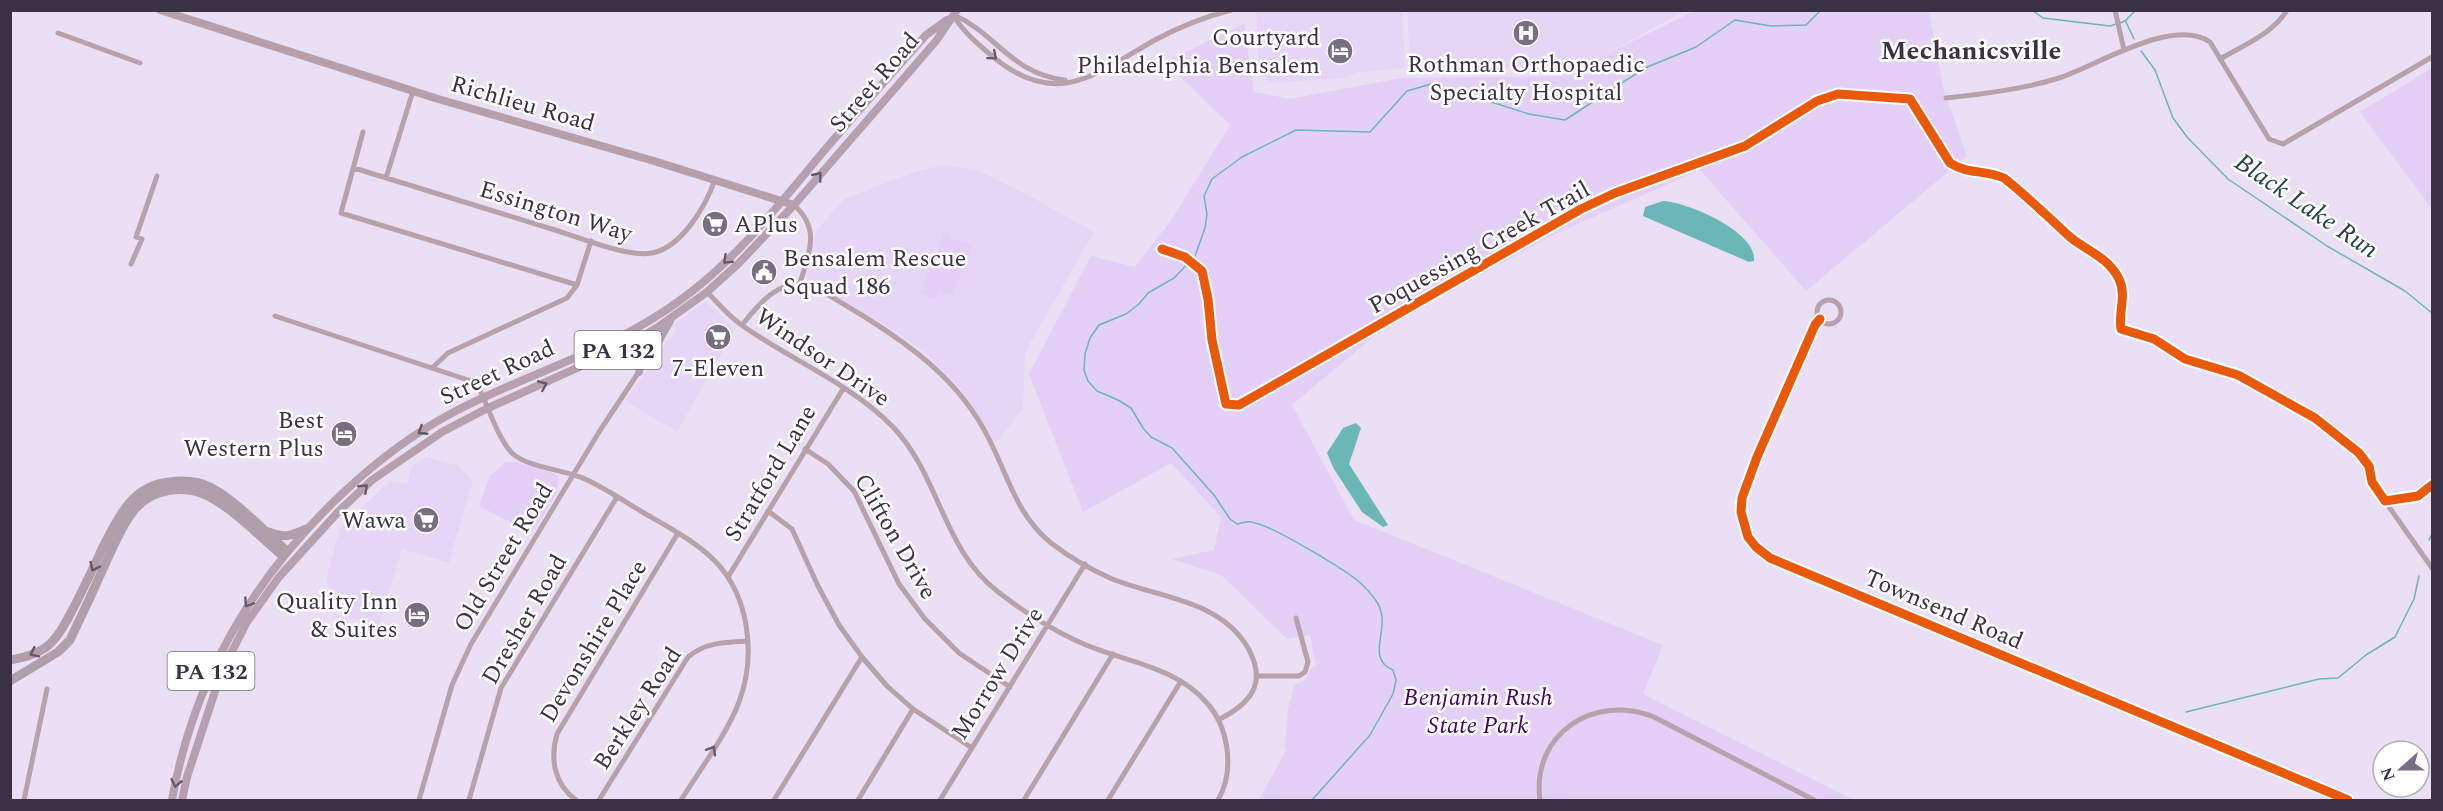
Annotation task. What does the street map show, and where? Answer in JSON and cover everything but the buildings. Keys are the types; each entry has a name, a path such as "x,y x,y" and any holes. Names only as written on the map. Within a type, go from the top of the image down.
{"highway":[{"path":"10,660 36,652 55,638 70,614 118,516 141,492 166,482 181,481 209,486 224,496 288,556"},
{"path":"10,681 58,652 70,640 124,526 137,506 147,498 163,491 176,489 193,490 206,495 288,556"},
{"path":"260,528 279,537 306,529"}],"main road":[{"name":"Richlieu Road","path":"160,10 413,91 794,205"},
{"name":"Street Road","path":"182,801 186,777 221,673 247,622 306,529 356,481 394,450 434,423 484,398 585,354 658,316 697,287 724,264 926,35 953,14"},
{"name":"Street Road","path":"172,801 188,733 212,670 238,620 288,556 381,473 442,432 649,333 707,292 739,263 794,205 936,41 953,14"},
{"path":"909,54 918,61"},
{"path":"877,107 885,92 883,83"},
{"path":"654,349 666,325 674,316"},
{"path":"611,353 634,352 639,360 639,372"}],"street":[{"path":"2115,10 2124,50"},
{"path":"2220,58 2272,28 2283,18 2287,10"},
{"path":"953,14 960,28 1016,74 1046,84 1073,81 1102,71 1178,28 1230,11"},
{"path":"953,14 966,20 1023,67 1043,76 1073,81"},
{"path":"57,33 140,63"},
{"path":"1947,99 2060,77 2124,50 2188,33 2203,37 2210,42 2269,139 2283,144 2433,57"},
{"path":"386,178 413,91"},
{"path":"363,132 341,213 577,285"},
{"name":"Essington Way","path":"354,168 635,254 661,250 675,240 702,210 715,180"},
{"path":"131,264 142,239 136,237 157,177"},
{"path":"794,205 803,213 810,227 812,240 800,284"},
{"path":"432,368 448,353 563,300 577,285 591,241"},
{"path":"742,325 775,291 800,284 820,290 903,341 932,364 956,388 973,411 989,437 1021,509 1032,524 1053,544 1110,578 1216,614 1234,630 1247,647 1254,662 1256,676 1251,696 1244,705 1218,720"},
{"name":"Windsor Drive","path":"707,292 742,325 878,412 908,445 926,474 959,547 976,570 1001,594 1078,642 1154,667 1181,681 1209,705 1218,720 1228,754 1227,777 1218,801"},
{"name":"Townsend Road","path":"1831,300 1838,304 1840,314 1837,320 1830,323 1820,319 1818,308 1823,302 1831,300"},
{"path":"274,316 474,382 505,442 522,460 574,474 617,497 701,548 728,577 741,608 748,641 746,678 739,702 681,801"},
{"name":"Townsend Road","path":"1820,319 1815,325 1758,454 1742,498 1744,527 1756,547 1770,558 2348,801"},
{"name":"Old Street Road","path":"419,801 458,671 482,625 654,349"},
{"name":"Stratford Lane","path":"728,577 843,388"},
{"name":"Clifton Drive","path":"805,448 828,464 854,491 893,574 925,620 959,653 1010,687"},
{"path":"2369,466 2375,487 2433,568"},
{"name":"Dresher Road","path":"469,801 501,688 617,497"},
{"path":"768,511 792,529 839,625 862,657 887,686 913,709 972,748"},
{"name":"Devonshire Place","path":"576,801 562,785 556,772 553,755 557,734 678,533"},
{"name":"Morrow Drive","path":"940,801 1085,564"},
{"path":"1256,676 1299,676 1305,672 1308,662 1296,618"},
{"name":"Berkley Road","path":"599,801 688,657 710,644 748,641"},
{"path":"1024,801 1113,654"},
{"path":"774,801 862,657"},
{"path":"1108,801 1181,681"},
{"path":"24,801 47,689"},
{"path":"858,801 913,709"},
{"path":"1540,801 1539,775 1551,745 1560,734 1585,716 1601,710 1620,709 1640,711 1654,717 1814,801"}],"shaded area":[{"name":"Rothman Orthopaedic Specialty Hospital","path":"1407,10 1685,11 1602,56 1570,66 1521,66 1411,72"},
{"path":"1256,11 1402,11 1405,68 1359,72 1345,78 1272,83 1259,72"},
{"path":"942,165 975,169 1094,232 1025,352 1023,408 998,441 994,441 980,416 959,387 924,352 898,333 809,281 806,277 817,230 844,199 912,173"},
{"path":"1663,201 1688,207 1719,220 1745,240 1752,250 1754,261 1749,262 1643,216 1645,207"},
{"path":"706,301 735,329 677,432 625,401 676,330 673,325"},
{"path":"1356,423 1361,428 1349,464 1388,525 1383,527 1362,512 1334,469 1327,453 1343,428"},
{"path":"427,457 458,466 473,480 449,563 402,549 379,625 344,616 326,580 340,528 390,481 407,484 412,466"}],"green space":[{"name":"Benjamin Rush State Park","path":"1694,11 1929,11 1943,88 1967,156 1806,291 1700,170 1557,233 1424,306 1373,337 1292,405 1354,520 1663,645 1643,694 1854,800 1259,800 1287,749 1285,746 1288,708 1295,684 1305,680 1311,668 1316,666 1310,635 1287,639 1221,575 1172,559 1214,550 1221,517 1171,463 1083,512 1029,374 1091,256 1135,267 1172,219 1230,125 1165,62 1244,24 1254,92 1290,99 1401,78 1562,76"},
{"path":"2432,68 2432,209 2360,112"},
{"path":"945,232 951,234 950,238 973,244 951,296 939,291 936,300 920,293"},
{"path":"506,462 514,462 555,474 559,478 556,494 535,529 530,532 479,506 490,476"}],"waterway":[{"path":"1312,800 1370,735 1393,694 1396,680 1393,670 1380,658 1382,623 1378,604 1357,580 1305,547 1260,525 1249,522 1237,524 1230,519 1214,495 1172,448 1151,437 1131,408 1097,391 1088,381 1084,370 1085,354 1090,338 1099,325 1126,314 1148,293 1174,278 1195,256 1205,228 1207,214 1204,196 1212,179 1242,157 1296,130 1370,132 1407,91 1431,84 1459,97 1488,101 1529,114 1565,120 1645,68 1696,47 1735,20 1771,26 1806,25 1821,10"},
{"path":"2032,10 2043,18 2110,26 2116,24"},
{"path":"2120,23 2136,10"},
{"name":"Black Lake Run","path":"2126,22 2134,39"},
{"name":"Black Lake Run","path":"2141,51 2155,70 2173,118 2187,137 2228,179 2327,246 2405,291 2432,313"},
{"name":"Black Lake Run","path":"2429,540 2432,534"},
{"name":"Black Lake Run","path":"2186,712 2319,679 2338,678 2366,655 2395,637 2414,599 2419,576"}],"cycle path":[{"name":"Poquessing Creek Trail","path":"1162,249 1185,257 1202,271 1208,299 1212,340 1226,404 1239,405 1581,209 1615,193 1745,146 1817,101 1838,94 1910,99 1950,163 1963,169 2004,178 2070,237 2109,265 2121,285 2121,329 2154,339 2185,359 2238,375 2315,418 2359,453 2369,466 2372,482 2385,501 2418,496 2432,485"},
{"path":"1820,319 1815,325 1757,457 1742,498 1741,512 1748,537 1756,547 1770,558 2348,800"}],"place":[{"name":"Rothman Orthopaedic Specialty Hospital","path":"1526,33"},
{"name":"Courtyard Philadelphia Bensalem","path":"1340,51"},
{"name":"APlus","path":"715,224"},
{"name":"Bensalem Rescue Squad 186","path":"764,272"},
{"name":"7-Eleven","path":"718,337"},
{"name":"Best Western Plus","path":"344,434"},
{"name":"Wawa","path":"426,520"},
{"name":"Quality Inn & Suites","path":"417,615"}],"district":[{"name":"Mechanicsville","path":"1971,50"}]}
